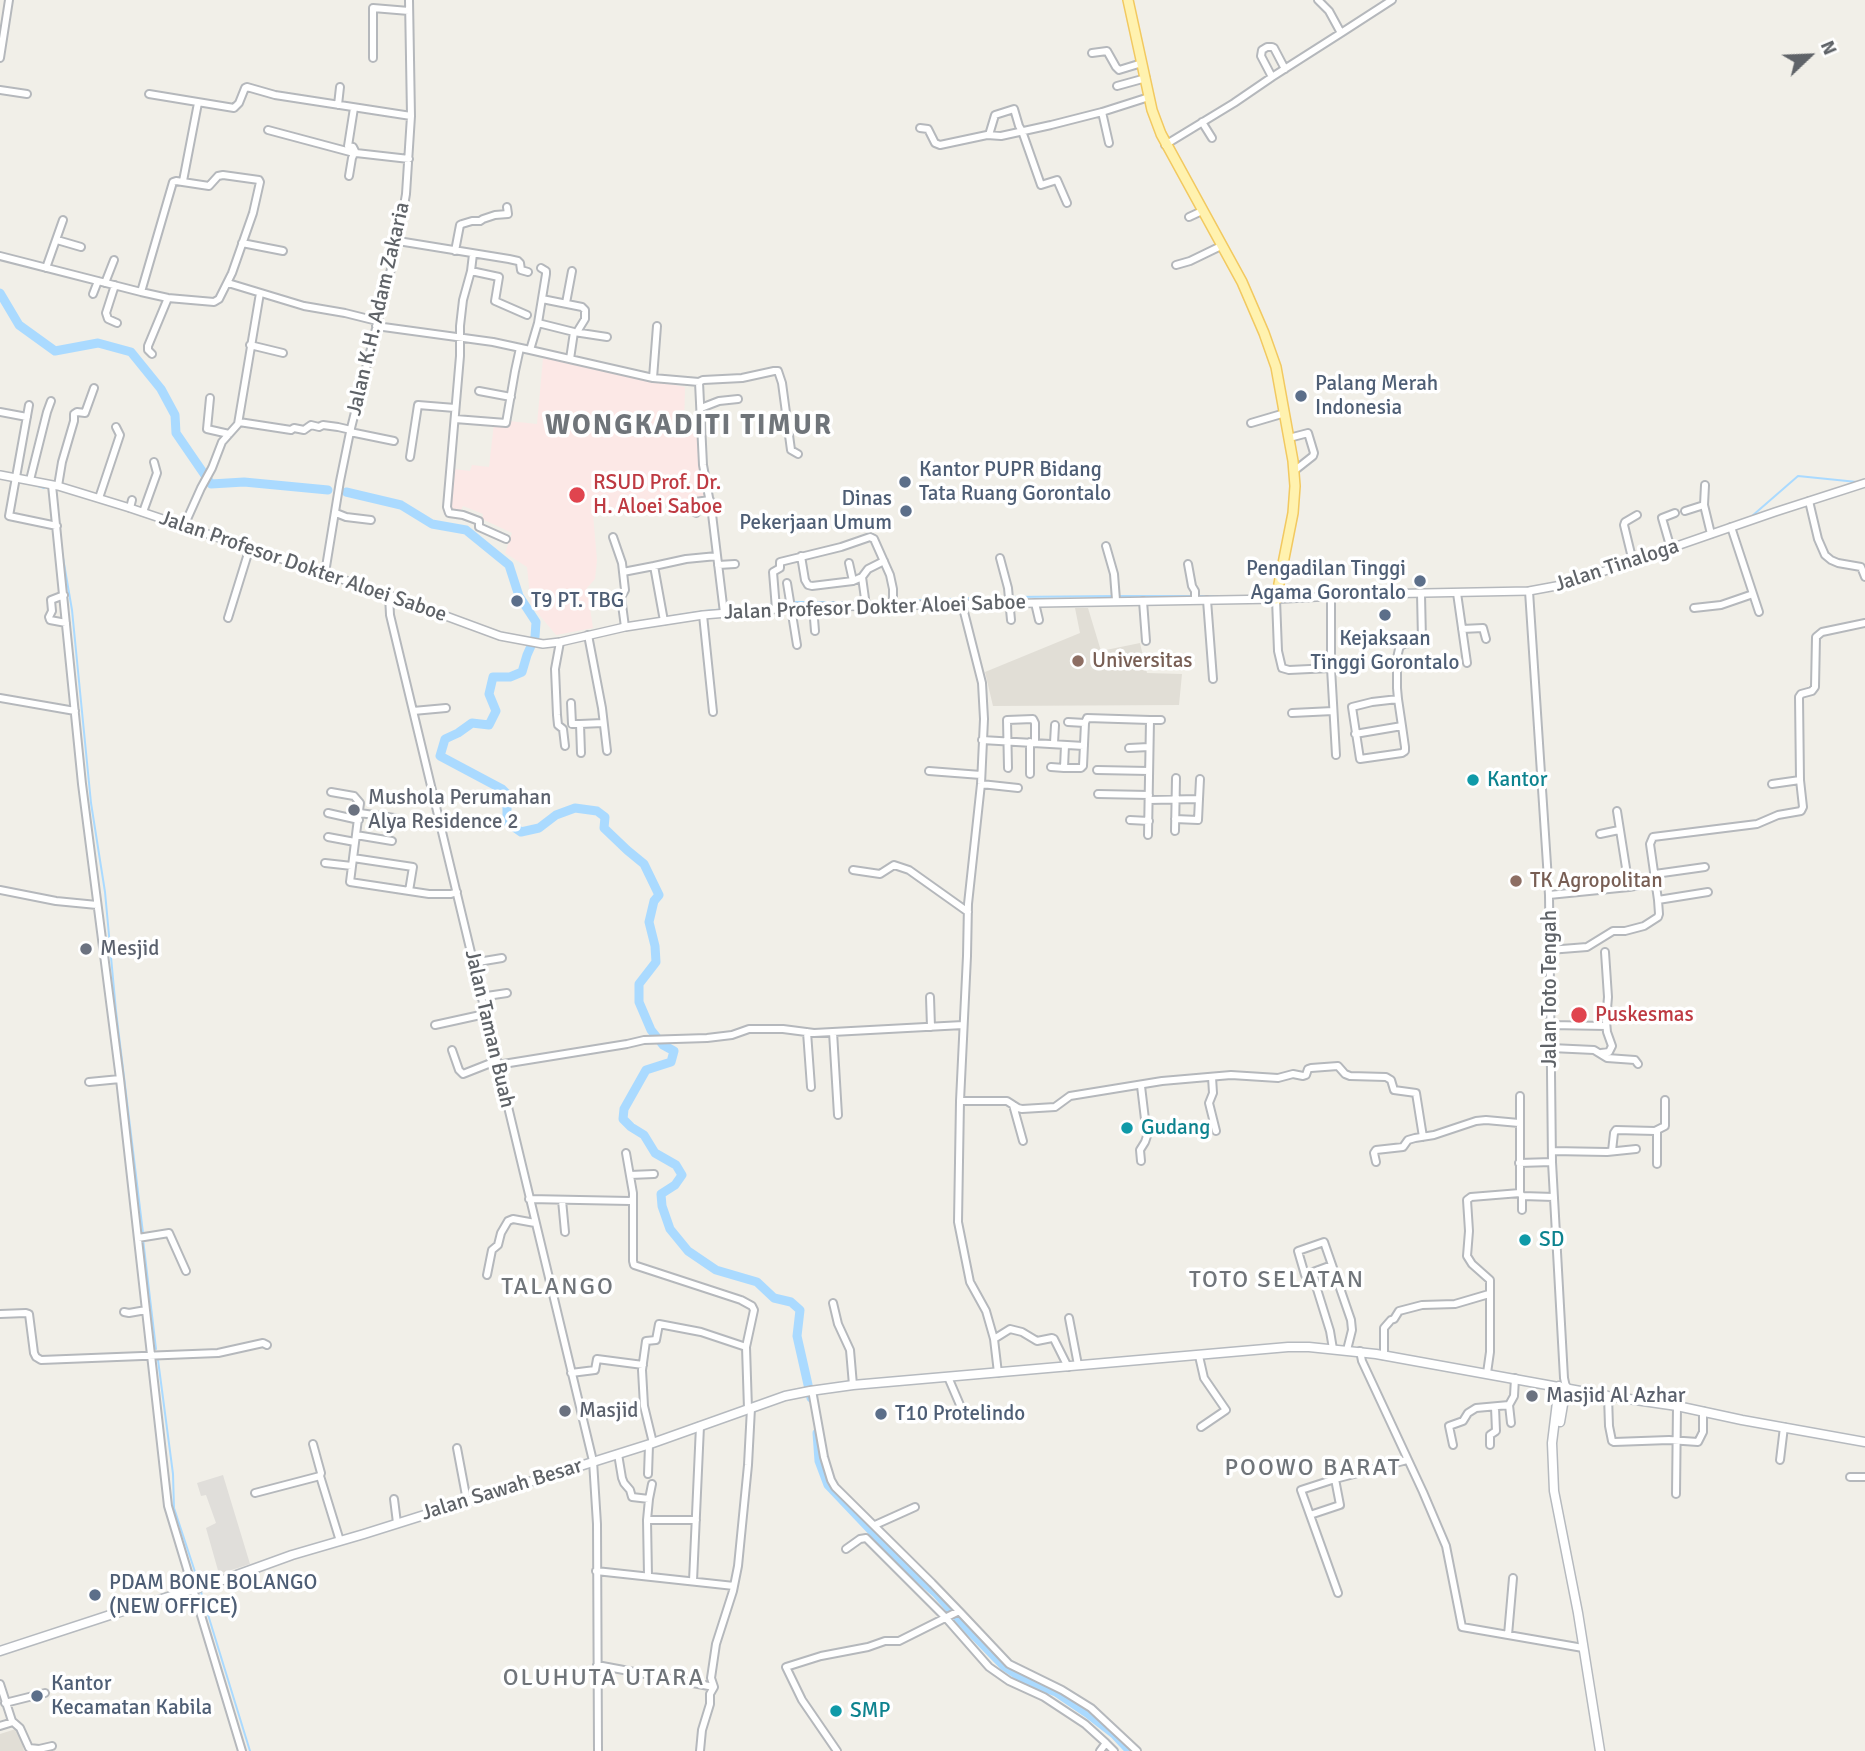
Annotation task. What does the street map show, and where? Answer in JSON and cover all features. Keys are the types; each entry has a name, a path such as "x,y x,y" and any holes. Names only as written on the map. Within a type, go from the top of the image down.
{"main road":[{"path":"1130,0 1149,97 1165,145 1242,282 1276,367 1295,486 1293,513 1276,599"},
{"name":"Jalan Sawah Besar","path":"0,1651 223,1580 292,1555 651,1444 811,1390 1288,1347 1360,1351 1563,1384"},
{"path":"1602,1751 1556,1501 1554,1463 1563,1384 1608,1396 1677,1406 1865,1442"},
{"path":"1554,1463 1602,1751"}],"street":[{"path":"0,58 9,0"},
{"path":"373,0 373,58"},
{"name":"Jalan K.H. Adam Zakaria","path":"325,573 340,481 407,194 411,117 409,0"},
{"path":"1318,0 1329,10 1341,33"},
{"path":"1165,145 1392,0"},
{"path":"373,8 409,11"},
{"path":"1272,77 1261,56 1262,50 1267,47 1274,48 1285,69"},
{"path":"1092,53 1107,51 1119,70 1142,63"},
{"path":"1118,86 1146,78"},
{"path":"338,105 340,87"},
{"path":"149,94 234,107 247,88 411,117"},
{"path":"0,90 27,94"},
{"path":"920,128 928,129 932,140 937,144 989,135 1001,136 1101,112 1149,97"},
{"path":"183,181 198,103"},
{"path":"354,108 347,145 353,148 355,153"},
{"path":"989,135 995,115 1013,108 1041,185 1057,180 1067,203"},
{"path":"1101,112 1109,143"},
{"path":"1202,122 1212,138"},
{"path":"268,130 355,153 409,159"},
{"path":"349,176 355,153"},
{"path":"0,256 139,292 167,298 214,302 219,299 228,283 253,213 259,180 223,175 218,176 209,186 173,182 139,292 135,300"},
{"path":"455,251 460,225 472,220 479,222 509,214 508,207"},
{"path":"1189,218 1202,211"},
{"path":"472,220 474,212"},
{"path":"46,268 63,220"},
{"path":"57,240 81,247"},
{"path":"398,241 518,261 521,270 528,272"},
{"path":"242,243 283,251"},
{"path":"1176,265 1221,246"},
{"path":"473,254 463,300 447,509 449,513 479,521 479,527 506,539"},
{"path":"93,294 114,260"},
{"path":"530,350 538,323 546,271 541,268"},
{"path":"471,271 499,277 495,301 527,314"},
{"path":"566,303 572,271"},
{"path":"228,283 304,306 335,310 377,323 520,348 653,378 699,382 778,371 791,450 798,454"},
{"path":"115,285 106,313 108,318 117,323"},
{"path":"184,526 222,442 239,422 260,293"},
{"path":"152,354 148,346 167,298"},
{"path":"542,299 580,306 585,310 585,319 575,332 570,359"},
{"path":"538,323 607,337"},
{"path":"653,378 657,326"},
{"path":"250,345 283,353"},
{"path":"455,419 506,423 520,348"},
{"path":"699,382 703,466 710,500 723,609"},
{"path":"94,388 85,412 74,414 55,485 82,785 120,1079 168,1506 242,1751"},
{"path":"479,391 512,397"},
{"path":"210,398 207,429 229,434"},
{"path":"701,408 719,401 738,399"},
{"path":"30,481 51,401"},
{"path":"29,405 9,516 57,526"},
{"path":"410,457 418,405 456,408"},
{"path":"0,412 27,417"},
{"path":"1251,423 1285,413"},
{"path":"239,422 290,430 304,430 310,425 338,427 394,441"},
{"path":"99,498 120,435 117,427"},
{"path":"1289,438 1308,433 1314,453 1294,471"},
{"path":"142,512 157,473 154,462"},
{"name":"Jalan Profesor Dokter Aloei Saboe","path":"0,475 55,485 131,504 142,512 389,595 500,636 543,645 625,624 703,615 723,609 790,604 813,607 866,602 962,604 1009,599 1035,603 1116,597 1143,601 1195,597 1207,600 1276,599"},
{"name":"Jalan Tinaloga","path":"1276,599 1331,595 1529,591 1567,584 1865,483"},
{"path":"1705,485 1704,505 1711,534"},
{"path":"696,513 695,502 710,500"},
{"path":"1809,501 1818,539 1825,555 1838,563 1860,566 1865,577"},
{"path":"1685,511 1704,505"},
{"path":"336,513 371,520"},
{"path":"1671,549 1662,518 1675,513"},
{"path":"1633,562 1624,526 1626,521 1637,514"},
{"path":"1731,527 1759,612"},
{"path":"613,537 623,572 625,590 621,597 625,624"},
{"path":"775,605 773,571 780,568 782,561 831,550 870,537 874,539 892,581 893,602"},
{"path":"1106,546 1114,575 1116,597"},
{"path":"228,618 250,547"},
{"path":"623,572 717,556"},
{"path":"801,556 808,585 853,580 862,577 868,569 884,561"},
{"path":"1000,558 1007,579 1011,620"},
{"path":"849,563 853,580"},
{"path":"718,565 734,564"},
{"path":"1188,565 1195,597"},
{"path":"654,566 664,618"},
{"path":"862,577 866,602"},
{"path":"787,583 797,645"},
{"name":"Jalan Toto Tengah","path":"1529,591 1549,895 1552,1162 1563,1384"},
{"path":"1457,593 1467,663"},
{"path":"1398,699 1352,707 1358,754 1361,759 1402,754 1405,747 1396,678 1399,646 1422,639 1421,594"},
{"path":"1694,608 1721,605 1753,594"},
{"name":"Jalan Taman Buah","path":"389,595 390,615 593,1461 596,1494 598,1751"},
{"path":"1331,595 1331,668 1336,755"},
{"path":"64,596 51,600 52,611 49,617 50,620 66,623"},
{"path":"1276,599 1278,651 1282,668 1331,668"},
{"path":"1207,600 1213,679"},
{"path":"1143,601 1146,641"},
{"path":"1035,603 1039,620"},
{"path":"962,604 982,683 984,719 981,784 968,912 960,1101 959,1234 970,1282 986,1311 994,1339 998,1373"},
{"path":"813,607 815,631"},
{"path":"703,615 713,712"},
{"path":"1549,950 1587,947 1613,931 1644,926 1659,916 1651,838 1757,824 1778,815 1800,812 1799,697 1815,687 1816,637 1822,632 1865,622"},
{"path":"1462,629 1483,628 1486,639"},
{"path":"588,635 607,751"},
{"path":"560,642 555,669 557,715 558,725 564,729 565,746"},
{"path":"0,698 75,711"},
{"path":"571,703 572,724 603,723"},
{"path":"413,711 446,708"},
{"path":"1292,713 1333,711"},
{"path":"1051,767 1082,768 1084,723 1087,718 1161,720"},
{"path":"1008,768 1007,720 1032,719 1035,723 1030,774"},
{"path":"1148,835 1150,720"},
{"path":"1068,722 1084,723"},
{"path":"580,724 582,752"},
{"path":"1054,743 1055,725"},
{"path":"1355,734 1402,726"},
{"path":"982,740 1084,746"},
{"path":"1064,768 1065,745"},
{"path":"1129,748 1149,747"},
{"path":"1097,769 1149,771"},
{"path":"929,771 981,775"},
{"path":"1175,831 1176,778"},
{"path":"1175,820 1199,820 1200,779"},
{"path":"1772,784 1800,780"},
{"path":"981,784 1018,788"},
{"path":"331,792 354,796 360,803 350,882 410,891 451,894 457,892"},
{"path":"1098,794 1199,799"},
{"path":"1616,811 1629,887"},
{"path":"328,813 394,818"},
{"path":"1130,820 1149,821"},
{"path":"1600,834 1619,830"},
{"path":"328,837 392,841"},
{"path":"325,863 352,862 413,867 410,891"},
{"path":"853,870 880,874 894,865 909,870 968,912"},
{"path":"1549,895 1629,887 1705,867"},
{"path":"0,890 43,899 97,905"},
{"path":"1658,900 1708,892"},
{"path":"1601,1053 1609,1052 1612,1046 1606,1026 1608,992 1605,952"},
{"path":"472,963 502,958"},
{"path":"481,997 507,993"},
{"path":"930,997 930,1027"},
{"path":"435,1025 485,1014"},
{"path":"452,1049 463,1074 496,1063 659,1038 732,1035 754,1028 833,1032 963,1025"},
{"path":"1551,1026 1606,1026"},
{"path":"807,1032 811,1087"},
{"path":"833,1032 838,1115"},
{"path":"1551,1048 1594,1050 1607,1058 1632,1059 1637,1064"},
{"path":"960,1101 1003,1101 1022,1109 1055,1107 1070,1096 1162,1081 1212,1076 1303,1076 1309,1068 1338,1066 1350,1076 1387,1077 1394,1090 1417,1094 1423,1137"},
{"path":"1212,1076 1213,1093 1209,1103 1216,1131"},
{"path":"89,1082 120,1079"},
{"path":"1141,1086 1147,1136 1140,1150 1141,1161"},
{"path":"1520,1096 1522,1210"},
{"path":"1612,1150 1616,1130 1657,1130 1665,1126 1665,1100"},
{"path":"1012,1104 1023,1141"},
{"path":"1376,1162 1376,1150 1403,1147 1408,1140 1434,1135 1476,1121 1519,1123"},
{"path":"1657,1130 1657,1164"},
{"path":"1552,1151 1636,1149"},
{"path":"626,1153 633,1199 633,1263 741,1300 752,1306 754,1314 747,1348 749,1455 742,1531 734,1586 716,1644 711,1678 715,1687"},
{"path":"1520,1163 1552,1162"},
{"path":"630,1174 654,1174"},
{"path":"1487,1373 1490,1352 1489,1278 1472,1264 1467,1256 1467,1198 1521,1194 1554,1197"},
{"path":"530,1199 628,1202 633,1199"},
{"path":"562,1200 565,1232"},
{"path":"487,1275 492,1250 498,1245 508,1221 513,1219 535,1223"},
{"path":"138,1238 169,1233 186,1271"},
{"path":"1332,1265 1306,1275 1297,1252 1324,1242 1332,1265 1351,1320 1352,1330 1347,1350"},
{"path":"1312,1273 1331,1331 1333,1349"},
{"path":"1384,1356 1384,1328 1399,1311 1422,1305 1455,1304 1489,1294"},
{"path":"832,1303 851,1354 853,1385"},
{"path":"124,1312 146,1310"},
{"path":"0,1314 29,1314 34,1353 41,1360 218,1353 263,1343 267,1345"},
{"path":"1069,1318 1078,1365"},
{"path":"648,1474 651,1444 643,1395 646,1341 656,1340 660,1324 701,1332 747,1348"},
{"path":"994,1339 1010,1329 1022,1332 1037,1341 1052,1338 1068,1367"},
{"path":"1360,1351 1362,1362 1446,1546 1462,1627 1583,1648"},
{"path":"1199,1356 1204,1378 1226,1410 1201,1427"},
{"path":"571,1373 595,1370 597,1359 643,1365"},
{"path":"948,1377 960,1405"},
{"path":"1511,1423 1510,1405 1514,1399 1514,1378"},
{"path":"1515,1388 1522,1389 1526,1380"},
{"path":"811,1390 824,1457 835,1487 932,1583 980,1658 1000,1675 1044,1697 1085,1724 1114,1751"},
{"path":"1608,1396 1613,1442 1696,1442 1700,1440 1703,1432 1703,1411"},
{"path":"1453,1445 1449,1426 1463,1421 1473,1409 1510,1405"},
{"path":"1676,1494 1677,1406"},
{"path":"1490,1445 1490,1435 1496,1431 1494,1407"},
{"path":"693,1581 700,1426"},
{"path":"1780,1460 1784,1427"},
{"path":"313,1444 340,1541"},
{"path":"457,1448 467,1501"},
{"path":"618,1454 622,1478 632,1497 649,1499"},
{"path":"1338,1593 1301,1490 1408,1460"},
{"path":"255,1493 320,1476"},
{"path":"1850,1477 1865,1477"},
{"path":"1310,1516 1339,1506 1335,1479"},
{"path":"648,1576 647,1520 652,1484"},
{"path":"394,1499 397,1523"},
{"path":"875,1525 915,1507"},
{"path":"647,1520 696,1520"},
{"path":"846,1549 866,1538 1009,1664 1062,1690 1091,1708 1137,1751"},
{"path":"596,1571 734,1586"},
{"path":"1508,1635 1513,1578"},
{"path":"837,1751 802,1700 786,1667 885,1641 899,1641 952,1614"},
{"path":"597,1665 715,1687"},
{"path":"0,1684 13,1722 20,1728 29,1748 47,1749 52,1746"},
{"path":"700,1751 710,1694 715,1687"},
{"path":"5,1703 45,1693"},
{"path":"0,1726 13,1722"},
{"path":"1100,1751 1106,1743"}],"shaded area":[{"name":"RSUD Prof. Dr. H. Aloei Saboe","path":"543,358 685,387 684,429 697,431 704,499 593,514 597,560 595,579 587,588 593,628 556,635 531,605 527,567 505,553 512,533 482,519 483,514 463,506 460,512 449,509 453,469 470,471 472,465 489,467 494,423 509,421 537,424"},
{"name":"Universitas","path":"1075,608 1088,608 1101,651 1140,643 1147,673 1182,674 1179,705 993,706 985,672 1080,633"},
{"path":"223,1475 250,1564 219,1574 206,1528 216,1523 206,1495 201,1496 197,1483"},
{"path":"19,1728 24,1751 0,1751 0,1734"}],"waterway":[{"path":"0,293 19,325 55,351 98,343 131,352 161,389 175,415 176,433 211,484 244,482 328,490"},
{"path":"1752,516 1798,476 1857,482"},
{"path":"32,484 44,488"},
{"path":"346,492 401,505 432,524 466,530 509,565 519,596 536,622 535,637 522,672 510,677 493,677 489,694 496,711 489,725 472,723 445,739 440,756 502,789 510,797 507,822 521,832 539,828 556,815 575,808 597,811 605,817 604,828 644,864 659,895 654,901 649,922 656,962 639,984 639,1002 651,1030 663,1045 674,1051 671,1062 646,1070 624,1109 623,1119 644,1135 655,1153 676,1165 682,1175 675,1185 661,1194 670,1229 688,1251 716,1270 757,1282 774,1298 791,1302 800,1310 797,1336 811,1398"},
{"path":"56,493 72,610 91,803 105,892 116,1011 143,1233"},
{"path":"1011,597 1114,596"},
{"path":"1120,596 1191,596"},
{"path":"1197,596 1233,596"},
{"path":"896,601 1005,597"},
{"path":"868,602 890,601"},
{"path":"794,602 862,602"},
{"path":"666,617 789,603"},
{"path":"638,622 660,618"},
{"path":"143,1239 156,1349"},
{"path":"158,1360 173,1474 174,1508 197,1578"},
{"path":"817,1433 819,1461 828,1485 903,1564 936,1593 1004,1666 1025,1680 1056,1692 1114,1734 1130,1751"},
{"path":"201,1592 250,1751"}],"place":[{"name":"Palang Merah Indonesia","path":"1301,396"},
{"name":"Kantor PUPR Bidang Tata Ruang Gorontalo","path":"905,482"},
{"name":"RSUD Prof. Dr. H. Aloei Saboe","path":"577,495"},
{"name":"Dinas Pekerjaan Umum","path":"906,511"},
{"name":"Pengadilan Tinggi Agama Gorontalo","path":"1420,581"},
{"name":"T9 PT. TBG","path":"517,601"},
{"name":"Kejaksaan Tinggi Gorontalo","path":"1385,615"},
{"name":"Universitas","path":"1078,661"},
{"name":"Kantor","path":"1473,780"},
{"name":"Mushola Perumahan Alya Residence 2","path":"354,810"},
{"name":"TK Agropolitan","path":"1516,881"},
{"name":"Mesjid","path":"86,949"},
{"name":"Puskesmas","path":"1579,1015"},
{"name":"Gudang","path":"1127,1128"},
{"name":"SD","path":"1525,1240"},
{"name":"Masjid Al Azhar","path":"1532,1396"},
{"name":"Masjid","path":"565,1411"},
{"name":"T10 Protelindo","path":"881,1414"},
{"name":"PDAM BONE BOLANGO (NEW OFFICE)","path":"95,1595"},
{"name":"Kantor Kecamatan Kabila","path":"37,1696"},
{"name":"SMP","path":"836,1711"}],"district":[{"name":"WONGKADITI TIMUR","path":"689,427"},
{"name":"TOTO SELATAN","path":"1277,1281"},
{"name":"TALANGO","path":"558,1288"},
{"name":"POOWO BARAT","path":"1313,1469"},
{"name":"OLUHUTA UTARA","path":"604,1679"}]}
